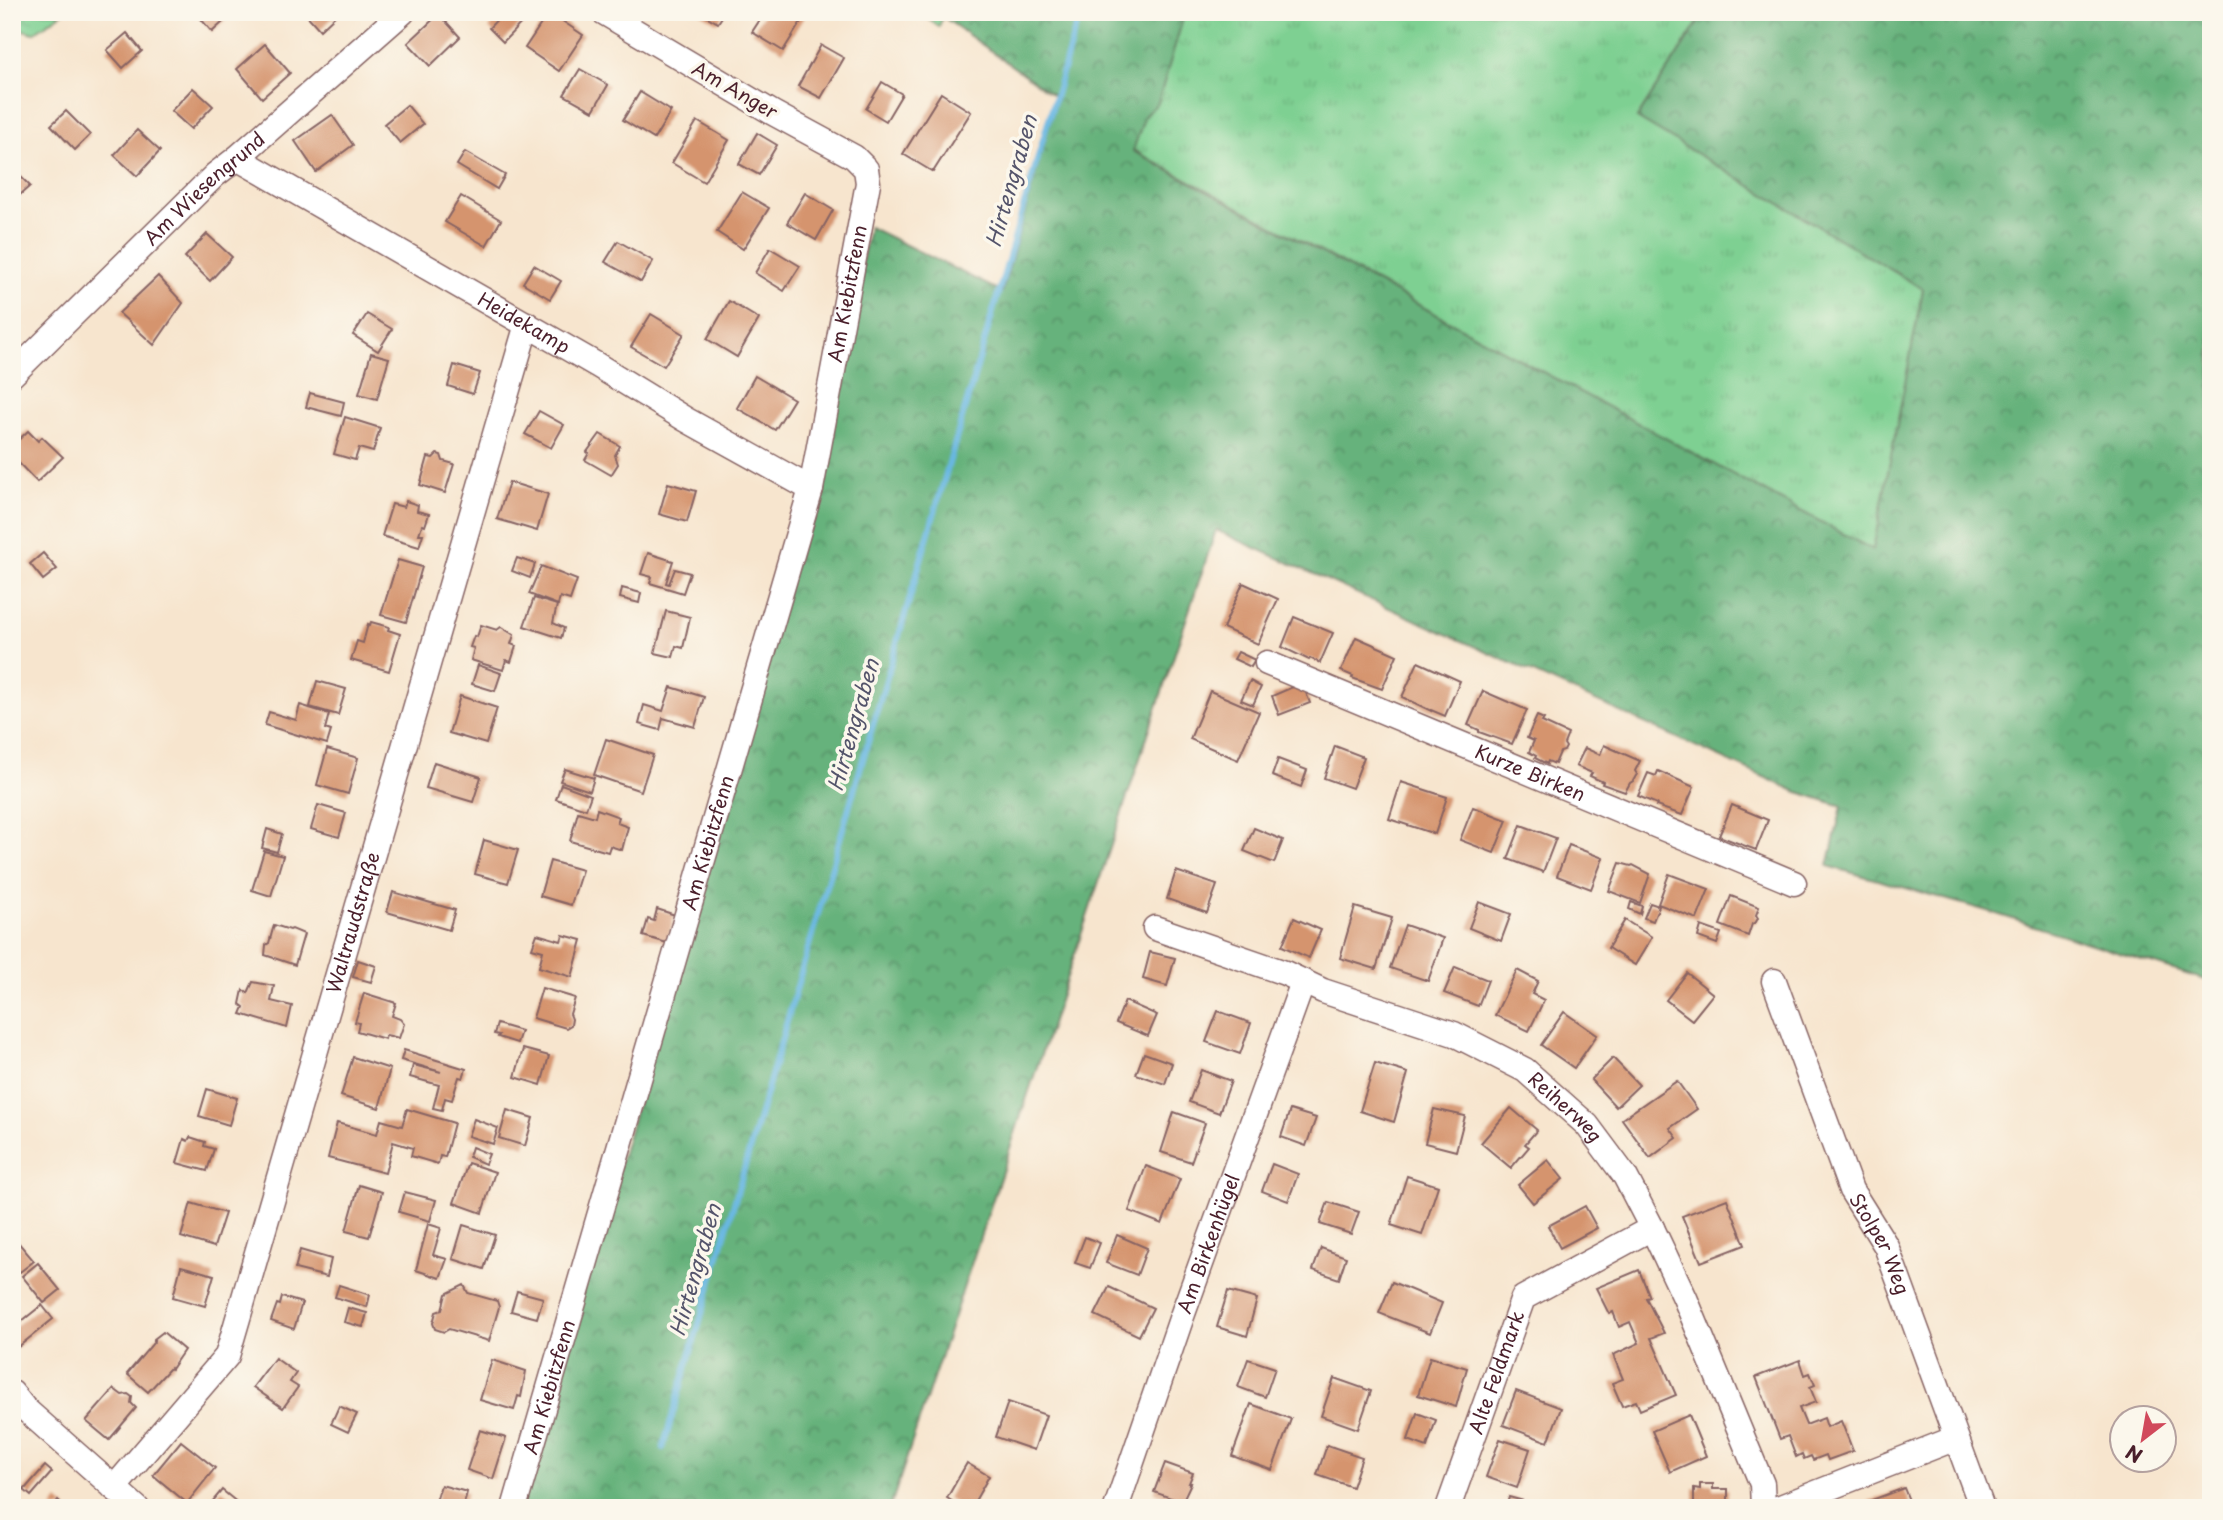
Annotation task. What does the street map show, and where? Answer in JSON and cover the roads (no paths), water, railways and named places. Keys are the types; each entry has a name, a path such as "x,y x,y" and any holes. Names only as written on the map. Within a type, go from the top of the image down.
{"street":[{"name":"Am Wiesengrund","path":"12,375 215,174 237,158 403,12"},
{"name":"Am Anger","path":"603,12 773,113 854,157 866,169"},
{"name":"Heidekamp","path":"237,158 527,324 685,419 811,489"},
{"name":"Am Kiebitzfenn","path":"514,1508 811,489 866,201 866,169"},
{"name":"Waltraudstraße","path":"114,1488 227,1356 527,324"},
{"name":"Kurze Birken","path":"1267,663 1794,883"},
{"name":"Reiherweg","path":"1155,928 1285,973 1323,991 1454,1034 1525,1070 1587,1125 1625,1176 1685,1297 1762,1484 1763,1508"},
{"name":"Stolper Weg","path":"1774,981 1851,1190 1886,1247 1982,1508"},
{"name":"Am Birkenhügel","path":"1116,1508 1303,982"},
{"name":"Alte Feldmark","path":"1448,1508 1523,1297 1652,1228"},
{"path":"12,1393 23,1408 137,1508"},
{"path":"1778,1508 1956,1438"}],"waterway":[{"name":"Hirtengraben","path":"663,1448 1080,12"}]}
